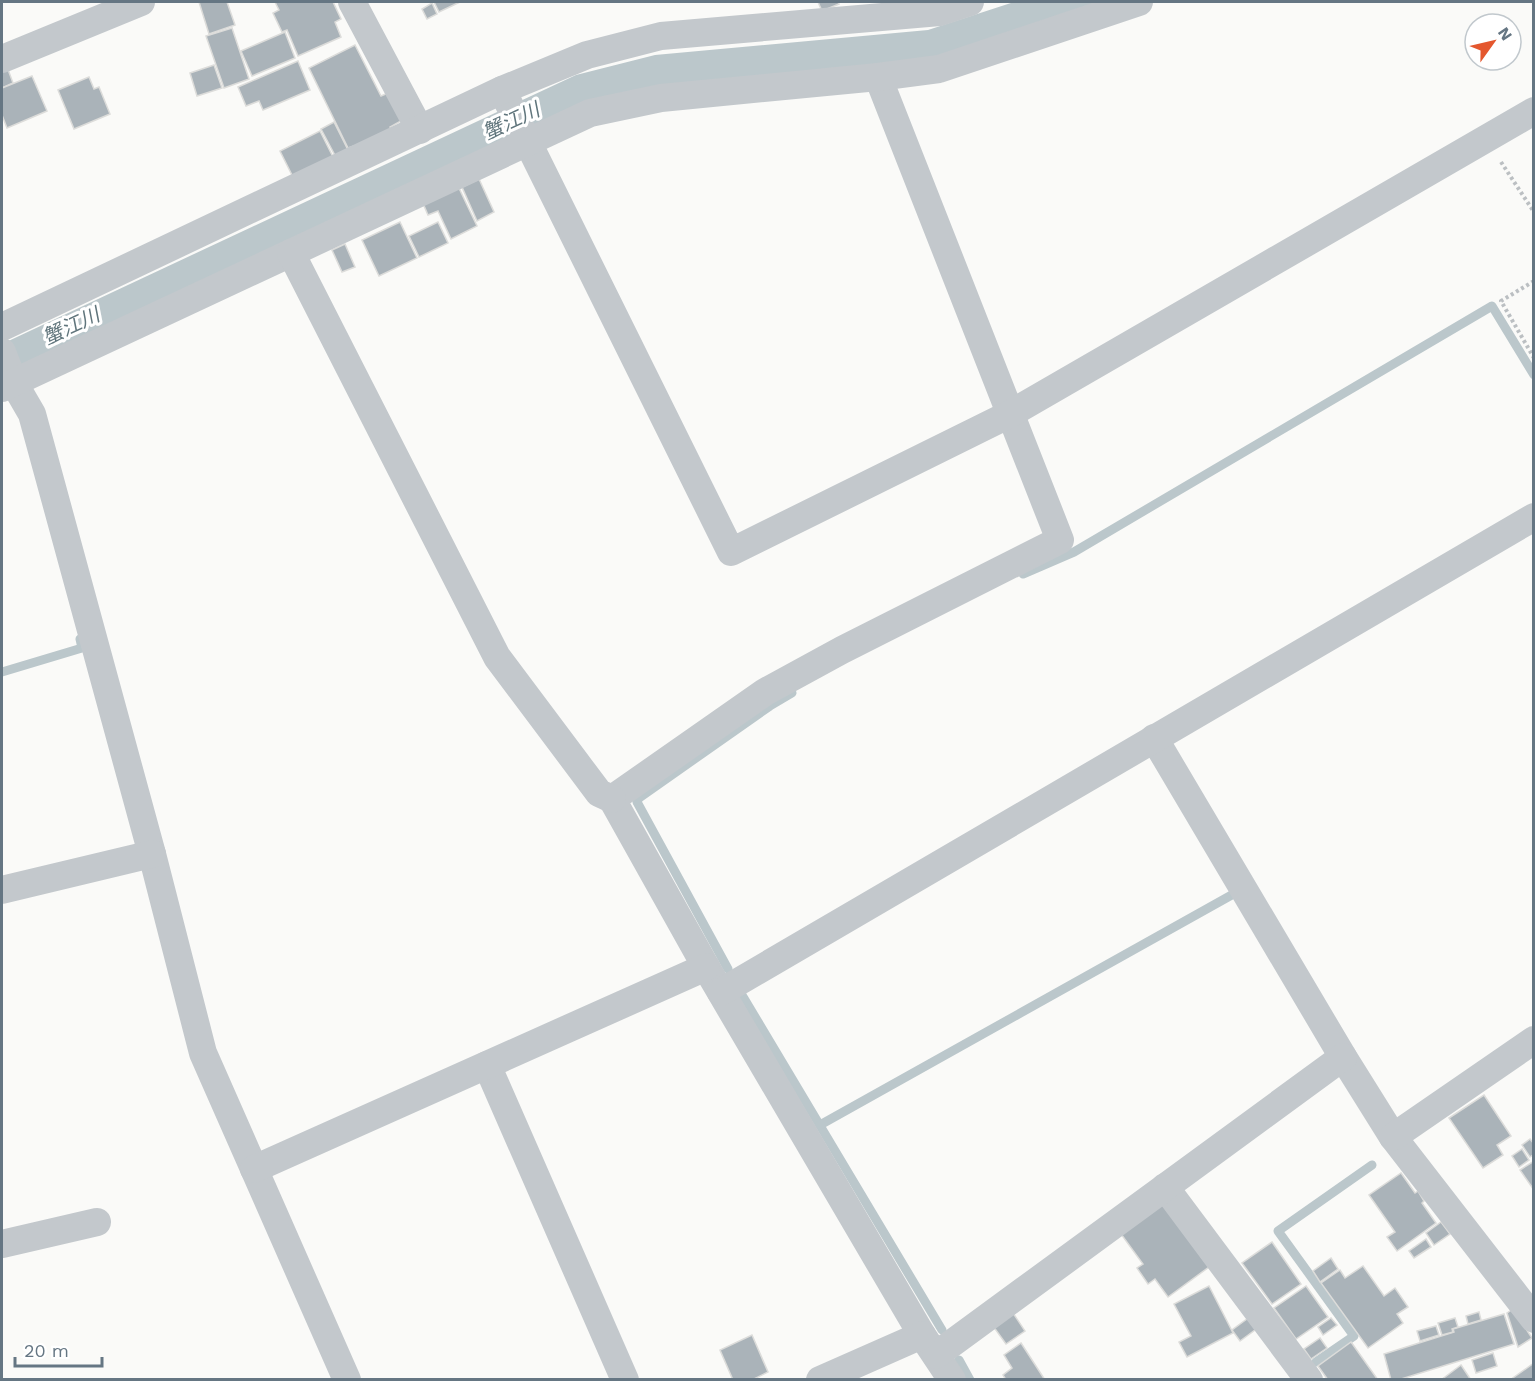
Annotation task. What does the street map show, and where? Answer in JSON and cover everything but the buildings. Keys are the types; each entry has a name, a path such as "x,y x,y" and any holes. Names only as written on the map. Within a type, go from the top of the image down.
{"street":[{"path":"2,58 89,11 141,2"},
{"path":"352,2 420,130"},
{"path":"2,327 420,130 587,55 661,36 798,13 940,12 970,2"},
{"path":"8,386 526,139 590,113 661,98 939,69 1139,2"},
{"path":"612,799 765,692 1060,540 878,77"},
{"path":"504,93 731,552 1010,414 1533,111"},
{"path":"291,253 497,657 599,793 612,799 706,967 929,1345 952,1380"},
{"path":"2,352 8,386 32,414 152,854 202,1053 347,1380"},
{"path":"721,992 1533,517"},
{"path":"1154,738 1343,1057 1394,1137 1533,1319"},
{"path":"2,890 152,854"},
{"path":"254,1169 706,967"},
{"path":"1394,1137 1533,1040"},
{"path":"820,1380 929,1345 1165,1187 1343,1057"},
{"path":"487,1065 625,1380"},
{"path":"1165,1187 1309,1380"},
{"path":"2,1244 97,1222"}],"path":[{"path":"1486,139 1533,212"},
{"path":"1533,281 1501,301 1533,358"}],"water":[{"name":"蟹江川","path":"1014,2 1110,2 936,57 660,90 22,369 2,344 576,75 655,55 928,30"}],"waterway":[{"path":"1023,574 1074,552 1492,306 1534,375"},
{"path":"2,672 82,648 80,639"},
{"path":"728,969 637,802 639,798 792,693"},
{"path":"820,1125 1237,892"},
{"path":"742,995 942,1330"},
{"path":"1316,1362 1354,1336 1278,1231 1372,1165"},
{"path":"959,1360 970,1380"}]}
